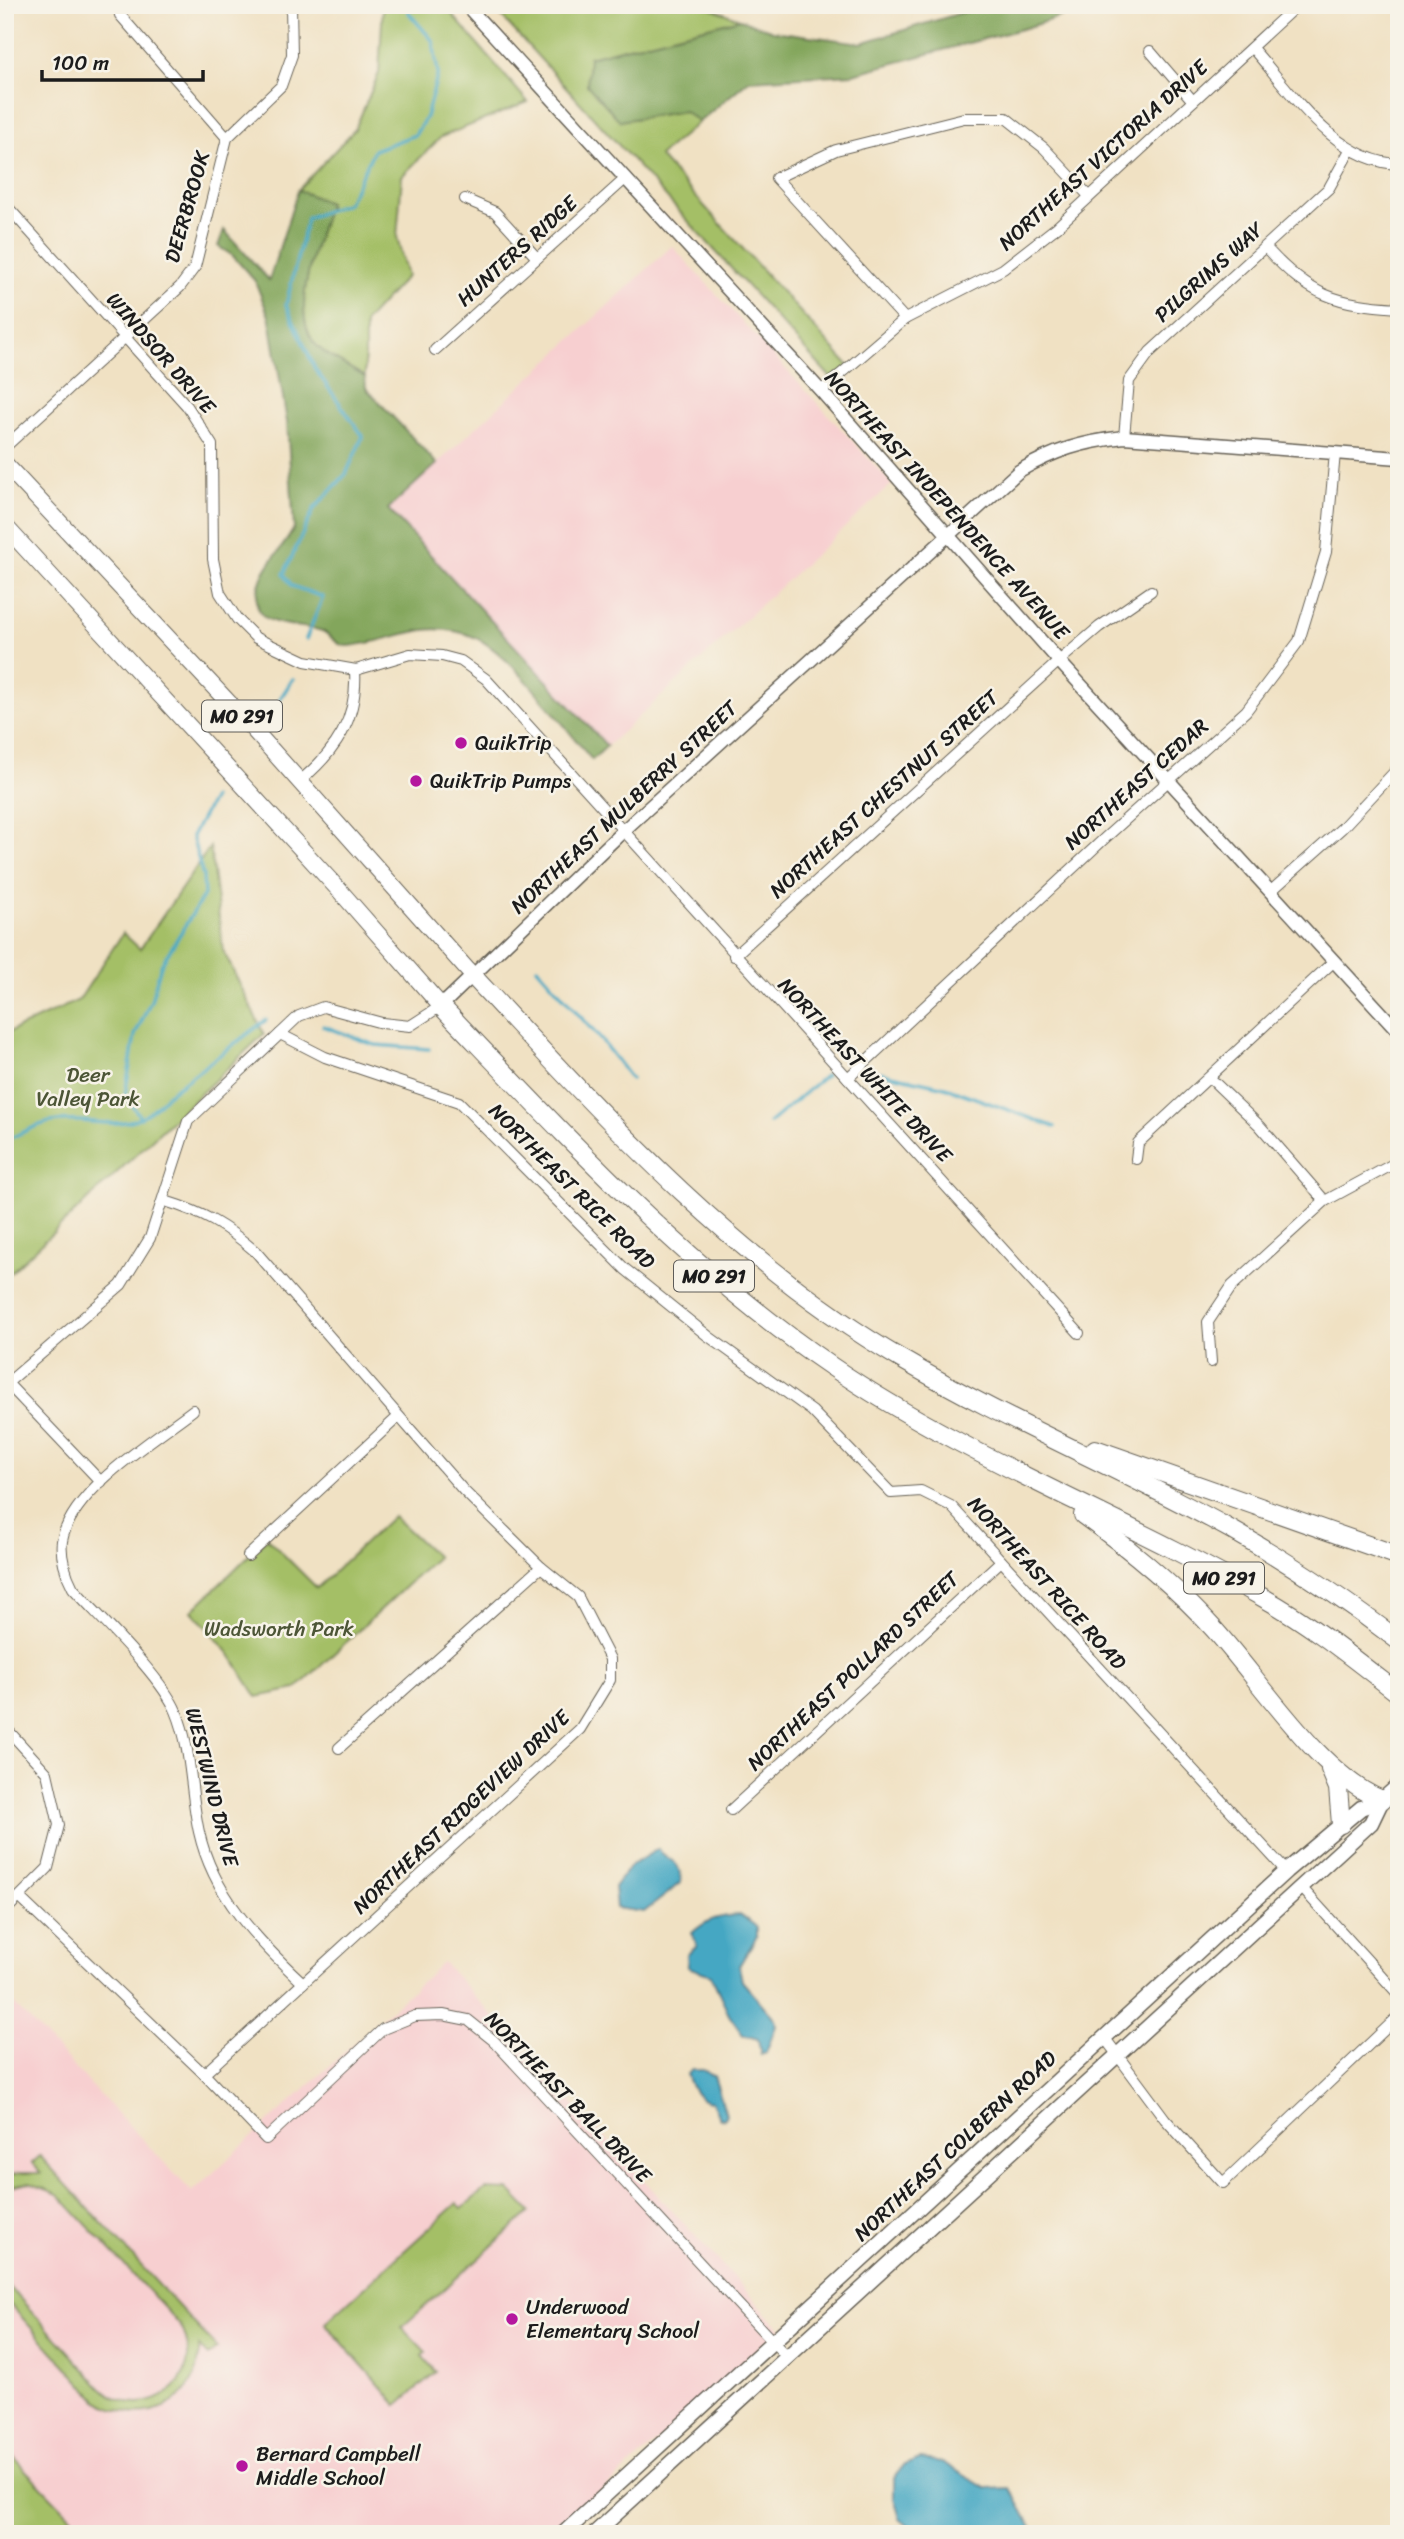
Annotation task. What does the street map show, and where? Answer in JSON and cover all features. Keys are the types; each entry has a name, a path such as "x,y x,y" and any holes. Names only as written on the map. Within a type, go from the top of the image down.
{"highway":[{"name":"MO 291","path":"472,975 599,1112 714,1223 827,1309 900,1359 1010,1418 1231,1529 1306,1575 1399,1641"},
{"name":"MO 291","path":"441,1006 624,1197 694,1260 831,1366 922,1423 1263,1597 1339,1647 1399,1694"},
{"path":"1010,1418 1399,1556"},
{"path":"1037,1483 1106,1532 1174,1588 1248,1667 1329,1766 1360,1792 1382,1800"},
{"path":"1329,1766 1338,1788 1342,1824"}],"main road":[{"name":"MO 291","path":"5,464 300,781 472,975"},
{"name":"MO 291","path":"5,526 340,891 441,1006"},
{"name":"NORTHEAST COLBERN ROAD","path":"563,2534 1286,1871 1361,1808 1382,1800 1399,1786"},
{"name":"NORTHEAST COLBERN ROAD","path":"594,2534 1371,1823 1382,1800"},
{"path":"1281,1906 1286,1893 1286,1871"}],"street":[{"path":"118,5 120,15 227,138"},
{"name":"DEERBROOK","path":"5,447 180,287 195,267 227,138 281,86 292,55 291,5"},
{"name":"NORTHEAST INDEPENDENCE AVENUE","path":"466,5 624,180 821,391 1059,661 1399,1032"},
{"name":"NORTHEAST VICTORIA DRIVE","path":"821,391 905,318 1003,269 1057,228 1297,5"},
{"path":"1252,48 1320,124 1350,150 1377,160 1399,164"},
{"path":"1150,51 1193,101"},
{"path":"905,318 776,178 836,150 964,118 1006,118 1044,148 1089,196"},
{"name":"PILGRIMS WAY","path":"1124,437 1129,382 1150,352 1329,188 1350,150"},
{"name":"HUNTERS RIDGE","path":"435,350 624,180"},
{"path":"465,199 495,212 537,258"},
{"name":"WINDSOR DRIVE","path":"5,204 187,406 212,445 213,559 220,593 237,619 256,638 293,656 355,670 410,654 442,656 461,661 485,680 622,832"},
{"path":"1266,248 1286,270 1314,290 1357,305 1399,308"},
{"name":"NORTHEAST MULBERRY STREET","path":"6,1384 121,1285 150,1238 165,1201 188,1121 279,1034 299,1016 323,1007 382,1023 410,1026 441,1006 622,832 1018,471 1042,458 1091,441 1124,437 1399,458"},
{"name":"NORTHEAST CEDAR","path":"848,1078 1168,780 1246,711 1299,641 1326,552 1335,453"},
{"name":"NORTHEAST CHESTNUT STREET","path":"734,956 1059,661 1099,627 1151,591"},
{"path":"300,781 321,763 343,735 356,693 355,670"},
{"path":"1271,891 1342,828 1399,767"},
{"name":"NORTHEAST WHITE DRIVE","path":"622,832 1079,1333"},
{"path":"1136,1159 1138,1143 1334,962"},
{"name":"NORTHEAST RICE ROAD","path":"279,1034 325,1057 459,1102 625,1269 708,1336 812,1411 891,1493 921,1491 951,1506 1286,1871"},
{"path":"1210,1078 1259,1126 1325,1201"},
{"path":"1211,1363 1208,1322 1232,1286 1325,1201 1399,1161"},
{"name":"NORTHEAST RIDGEVIEW DRIVE","path":"165,1201 196,1210 226,1226 256,1252 397,1418 464,1491 541,1567 578,1597 610,1658 610,1680 580,1730 204,2074"},
{"path":"6,1384 101,1482"},
{"name":"WESTWIND DRIVE","path":"193,1410 101,1482 75,1513 62,1541 67,1576 73,1588 158,1684 175,1710 184,1739 199,1832 212,1874 232,1909 303,1983"},
{"path":"248,1556 397,1418"},
{"name":"NORTHEAST POLLARD STREET","path":"731,1810 1001,1561"},
{"path":"339,1748 541,1567"},
{"path":"5,1727 47,1773 60,1825 48,1868 5,1911"},
{"path":"1301,1887 1399,1995"},
{"name":"NORTHEAST BALL DRIVE","path":"20,1898 204,2074 266,2139 383,2029 415,2016 443,2015 468,2020 493,2040 787,2357"},
{"path":"1104,2038 1165,2119 1223,2183 1399,2016"}],"shaded area":[{"path":"672,246 892,484 607,746 388,509"},
{"path":"443,1962 782,2330 554,2534 5,2534 5,1994 192,2192"}],"green space":[{"path":"383,5 444,5 528,102 441,137 402,176 397,237 407,276 365,322 365,377 324,352 309,334 304,298 307,278 329,203 298,190 355,129 379,73"},
{"path":"491,5 703,5 740,19 589,57 620,121 684,111 699,122 659,156 850,367 831,378"},
{"path":"987,5 1027,10 1040,5 1094,5 1029,27 853,74 749,80 699,122 684,111 620,121 587,85 589,57 740,19 773,31 861,43"},
{"path":"298,190 329,203 307,278 304,298 309,334 324,352 365,377 366,388 437,464 388,509 607,746 592,760 520,674 488,645 474,637 456,631 425,630 366,644 345,646 322,631 272,621 258,609 257,598 262,577 294,528 287,422 270,319 255,281 233,256 218,246 224,230 269,280"},
{"name":"Deer Valley Park","path":"210,847 223,950 264,1034 5,1278 5,1034 79,1000 123,933 140,949"},
{"name":"Wadsworth Park","path":"393,1516 437,1557 296,1689 257,1697 229,1653 192,1611 267,1538 317,1588"},
{"path":"40,2156 217,2348 208,2356 199,2347 197,2367 191,2384 180,2397 166,2406 132,2412 114,2409 97,2400 5,2299 5,2282 99,2385 116,2398 135,2403 152,2401 168,2393 180,2380 187,2364 188,2345 180,2325 58,2194 30,2183 5,2188 5,2176 41,2173 32,2163"},
{"path":"485,2189 509,2190 530,2212 402,2327 426,2352 422,2356 436,2372 397,2405 325,2323 457,2203 462,2208"},
{"path":"5,2449 76,2522 64,2534 5,2534"}],"water":[{"path":"658,1849 679,1869 681,1883 644,1912 616,1908 614,1887 630,1866"},
{"path":"740,1915 757,1927 757,1936 739,1966 742,1981 775,2019 776,2026 766,2052 761,2055 758,2039 743,2035 729,2015 711,1975 688,1967 687,1955 697,1945 692,1933 714,1919"},
{"path":"692,2070 703,2070 714,2076 726,2115 724,2119 719,2118 712,2102 695,2093 687,2074"},
{"path":"920,2459 942,2462 987,2489 1010,2488 1036,2534 919,2534 900,2518 894,2499 894,2478 904,2465"}],"waterway":[{"path":"306,639 323,597 292,586 284,574 314,509 346,474 363,436 315,369 286,305 307,218 348,203 374,150 415,135 426,117 438,73 433,41 408,12 408,5"},
{"path":"274,708 293,679"},
{"path":"141,1118 125,1095 135,1035 151,1001 161,965 204,895 203,876 192,836 213,798"},
{"path":"537,967 602,1041 631,1079"},
{"path":"5,1140 51,1122 113,1123 140,1118 266,1020"},
{"path":"323,1026 375,1045 429,1049"},
{"path":"879,1072 945,1087 1055,1127"},
{"path":"769,1123 826,1075"}],"place":[{"name":"QuikTrip","path":"461,743"},
{"name":"QuikTrip Pumps","path":"416,781"},
{"name":"Underwood Elementary School","path":"512,2319"},
{"name":"Bernard Campbell Middle School","path":"242,2466"}]}
